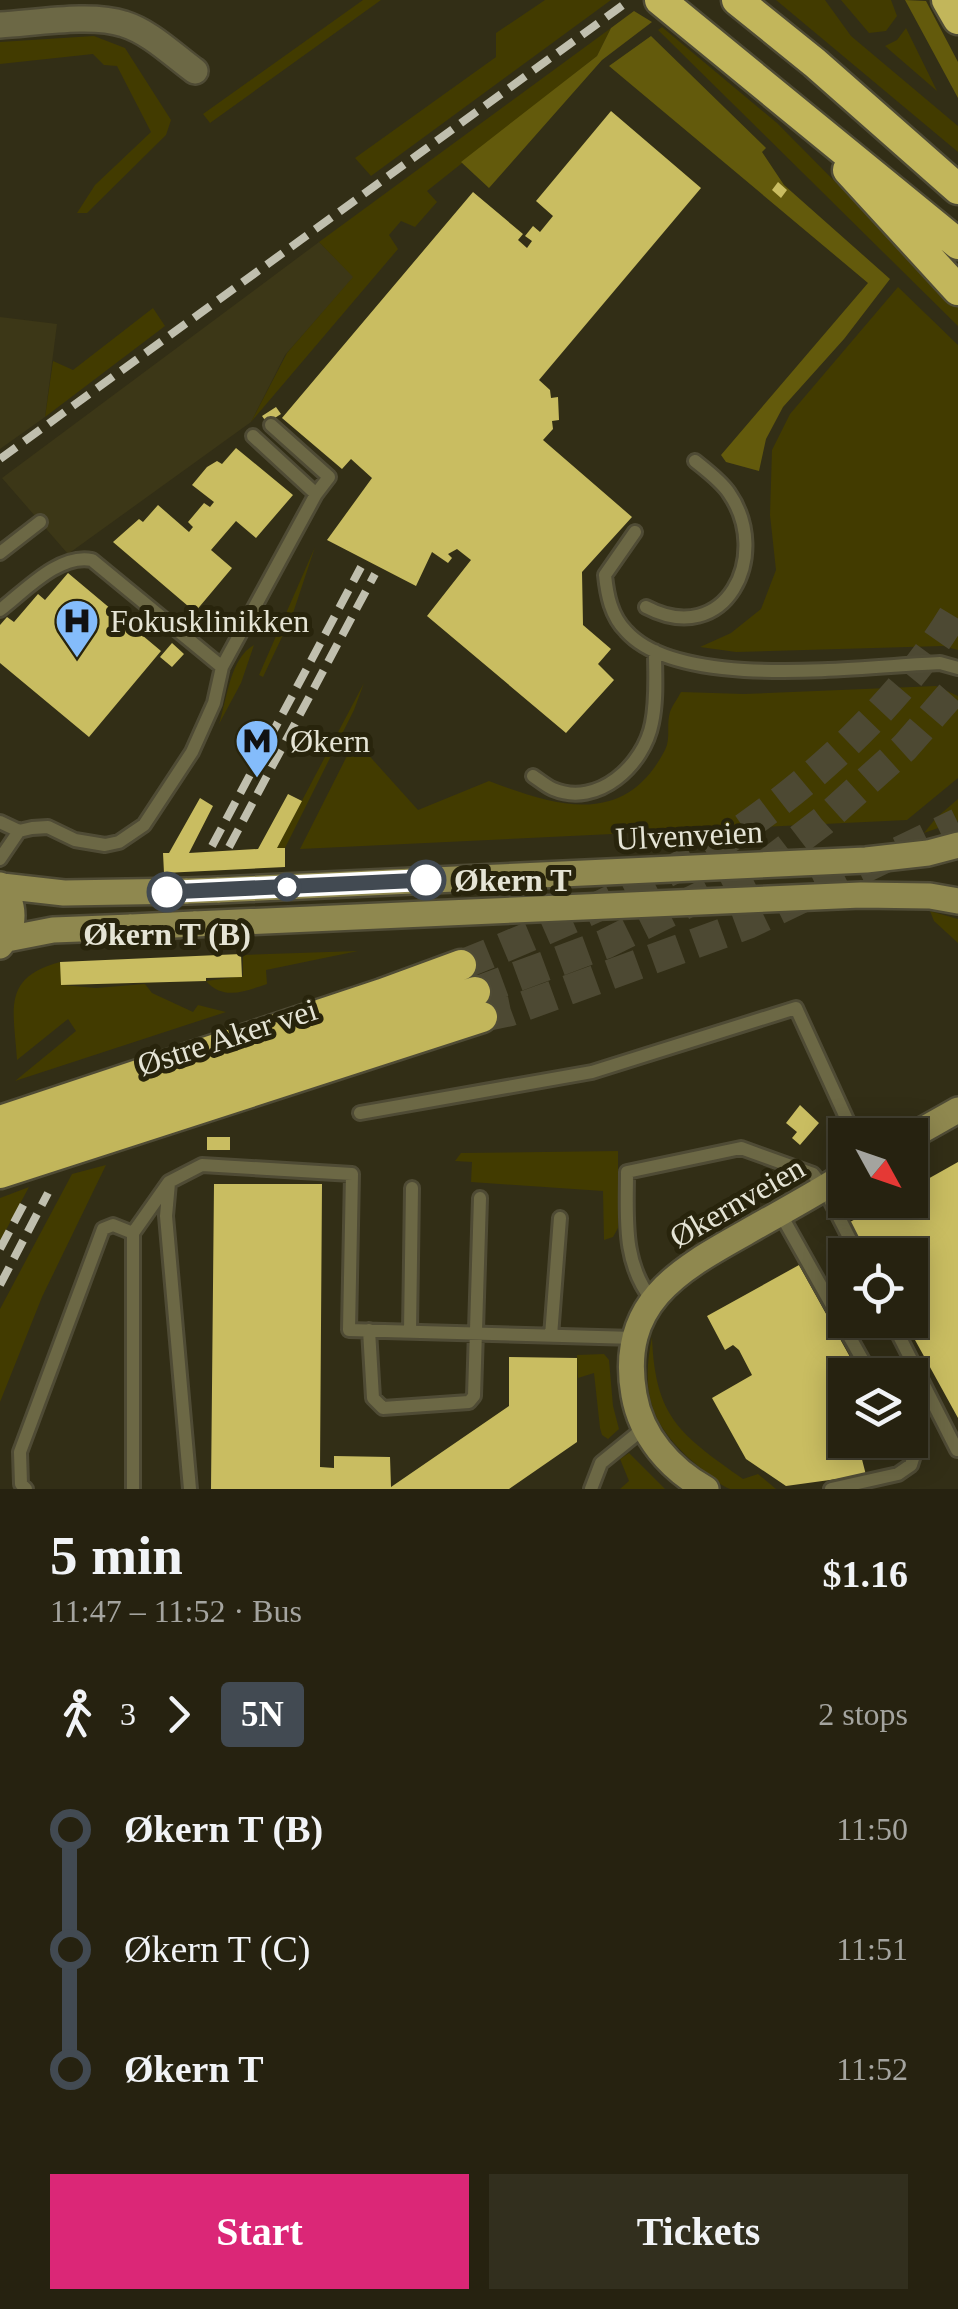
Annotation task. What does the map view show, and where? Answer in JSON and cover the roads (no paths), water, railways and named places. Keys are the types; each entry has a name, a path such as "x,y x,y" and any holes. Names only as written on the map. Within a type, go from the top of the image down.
{"highway":[{"path":"660,0 958,244"},
{"path":"736,0 816,63 958,189"},
{"path":"948,0 958,19"},
{"path":"803,118 898,228 958,290"},
{"path":"0,1172 472,991"},
{"name":"Østre Aker vei","path":"0,1121 382,994 472,991"},
{"name":"Østre Aker vei","path":"0,1148 472,991"}],"main road":[{"name":"Ulvenveien","path":"1,886 64,893 281,887 866,860 928,853 958,844"},
{"name":"Ulvenveien","path":"1,886 13,910 3,942"},
{"name":"Ulvenveien","path":"3,942 53,930 860,895 930,896 958,901"},
{"path":"928,1127 958,1110"},
{"name":"Økernveien","path":"706,1489 669,1460 644,1428 632,1382 635,1338 652,1300 679,1272 828,1185"}],"street":[{"path":"0,24 101,20 123,23 142,32 195,71"}],"lane":[{"path":"0,822 19,832 48,828 75,840 105,845 133,835 154,814 192,752 214,703 222,667 329,477 271,425"},
{"path":"253,436 316,494"},
{"path":"646,606 663,616 700,618 722,606 737,585 745,554 742,520 728,492 695,461"},
{"path":"0,553 40,522"},
{"path":"635,532 605,575 608,600 625,631 654,651 680,662 734,670 940,662 958,668"},
{"path":"0,610 60,565 80,557 92,560 222,667"},
{"path":"533,776 553,790 573,793 595,791 628,770 652,727 654,651"},
{"path":"0,859 19,832"},
{"path":"360,1113 592,1072 796,1008 846,1118"},
{"path":"652,1300 630,1260 627,1172 741,1148 828,1180"},
{"path":"133,1489 133,1233 169,1182 202,1166 352,1174 348,1330 635,1338"},
{"path":"169,1182 166,1216 190,1489"},
{"path":"410,1332 412,1188"},
{"path":"369,1330 374,1398 384,1408 469,1402 474,1396 480,1198"},
{"path":"780,1212 862,1358"},
{"path":"551,1336 560,1218"},
{"path":"26,1489 21,1484 20,1452 104,1229 114,1225 133,1233"},
{"path":"900,1338 957,1450"},
{"path":"591,1489 602,1463 644,1428"},
{"path":"830,1489 898,1474 911,1465 913,1458"}],"tunnel":[{"path":"461,965 638,887 713,848 761,815 826,763 886,704 913,673 958,607"},
{"path":"475,992 605,944 768,863 823,821 905,747 958,686"},
{"path":"482,1017 511,1011 748,924 958,823"}],"railway":[{"path":"0,459 630,0"},
{"path":"212,846 361,567"},
{"path":"229,847 375,574"},
{"path":"0,1285 48,1193"},
{"path":"0,1249 27,1198"}],"place":[{"name":"Fokusklinikken","path":"77,659"},
{"name":"Økern","path":"257,779"},
{"name":"Økern T","path":"426,880"},
{"name":"Økern T (B)","path":"167,892"}]}
